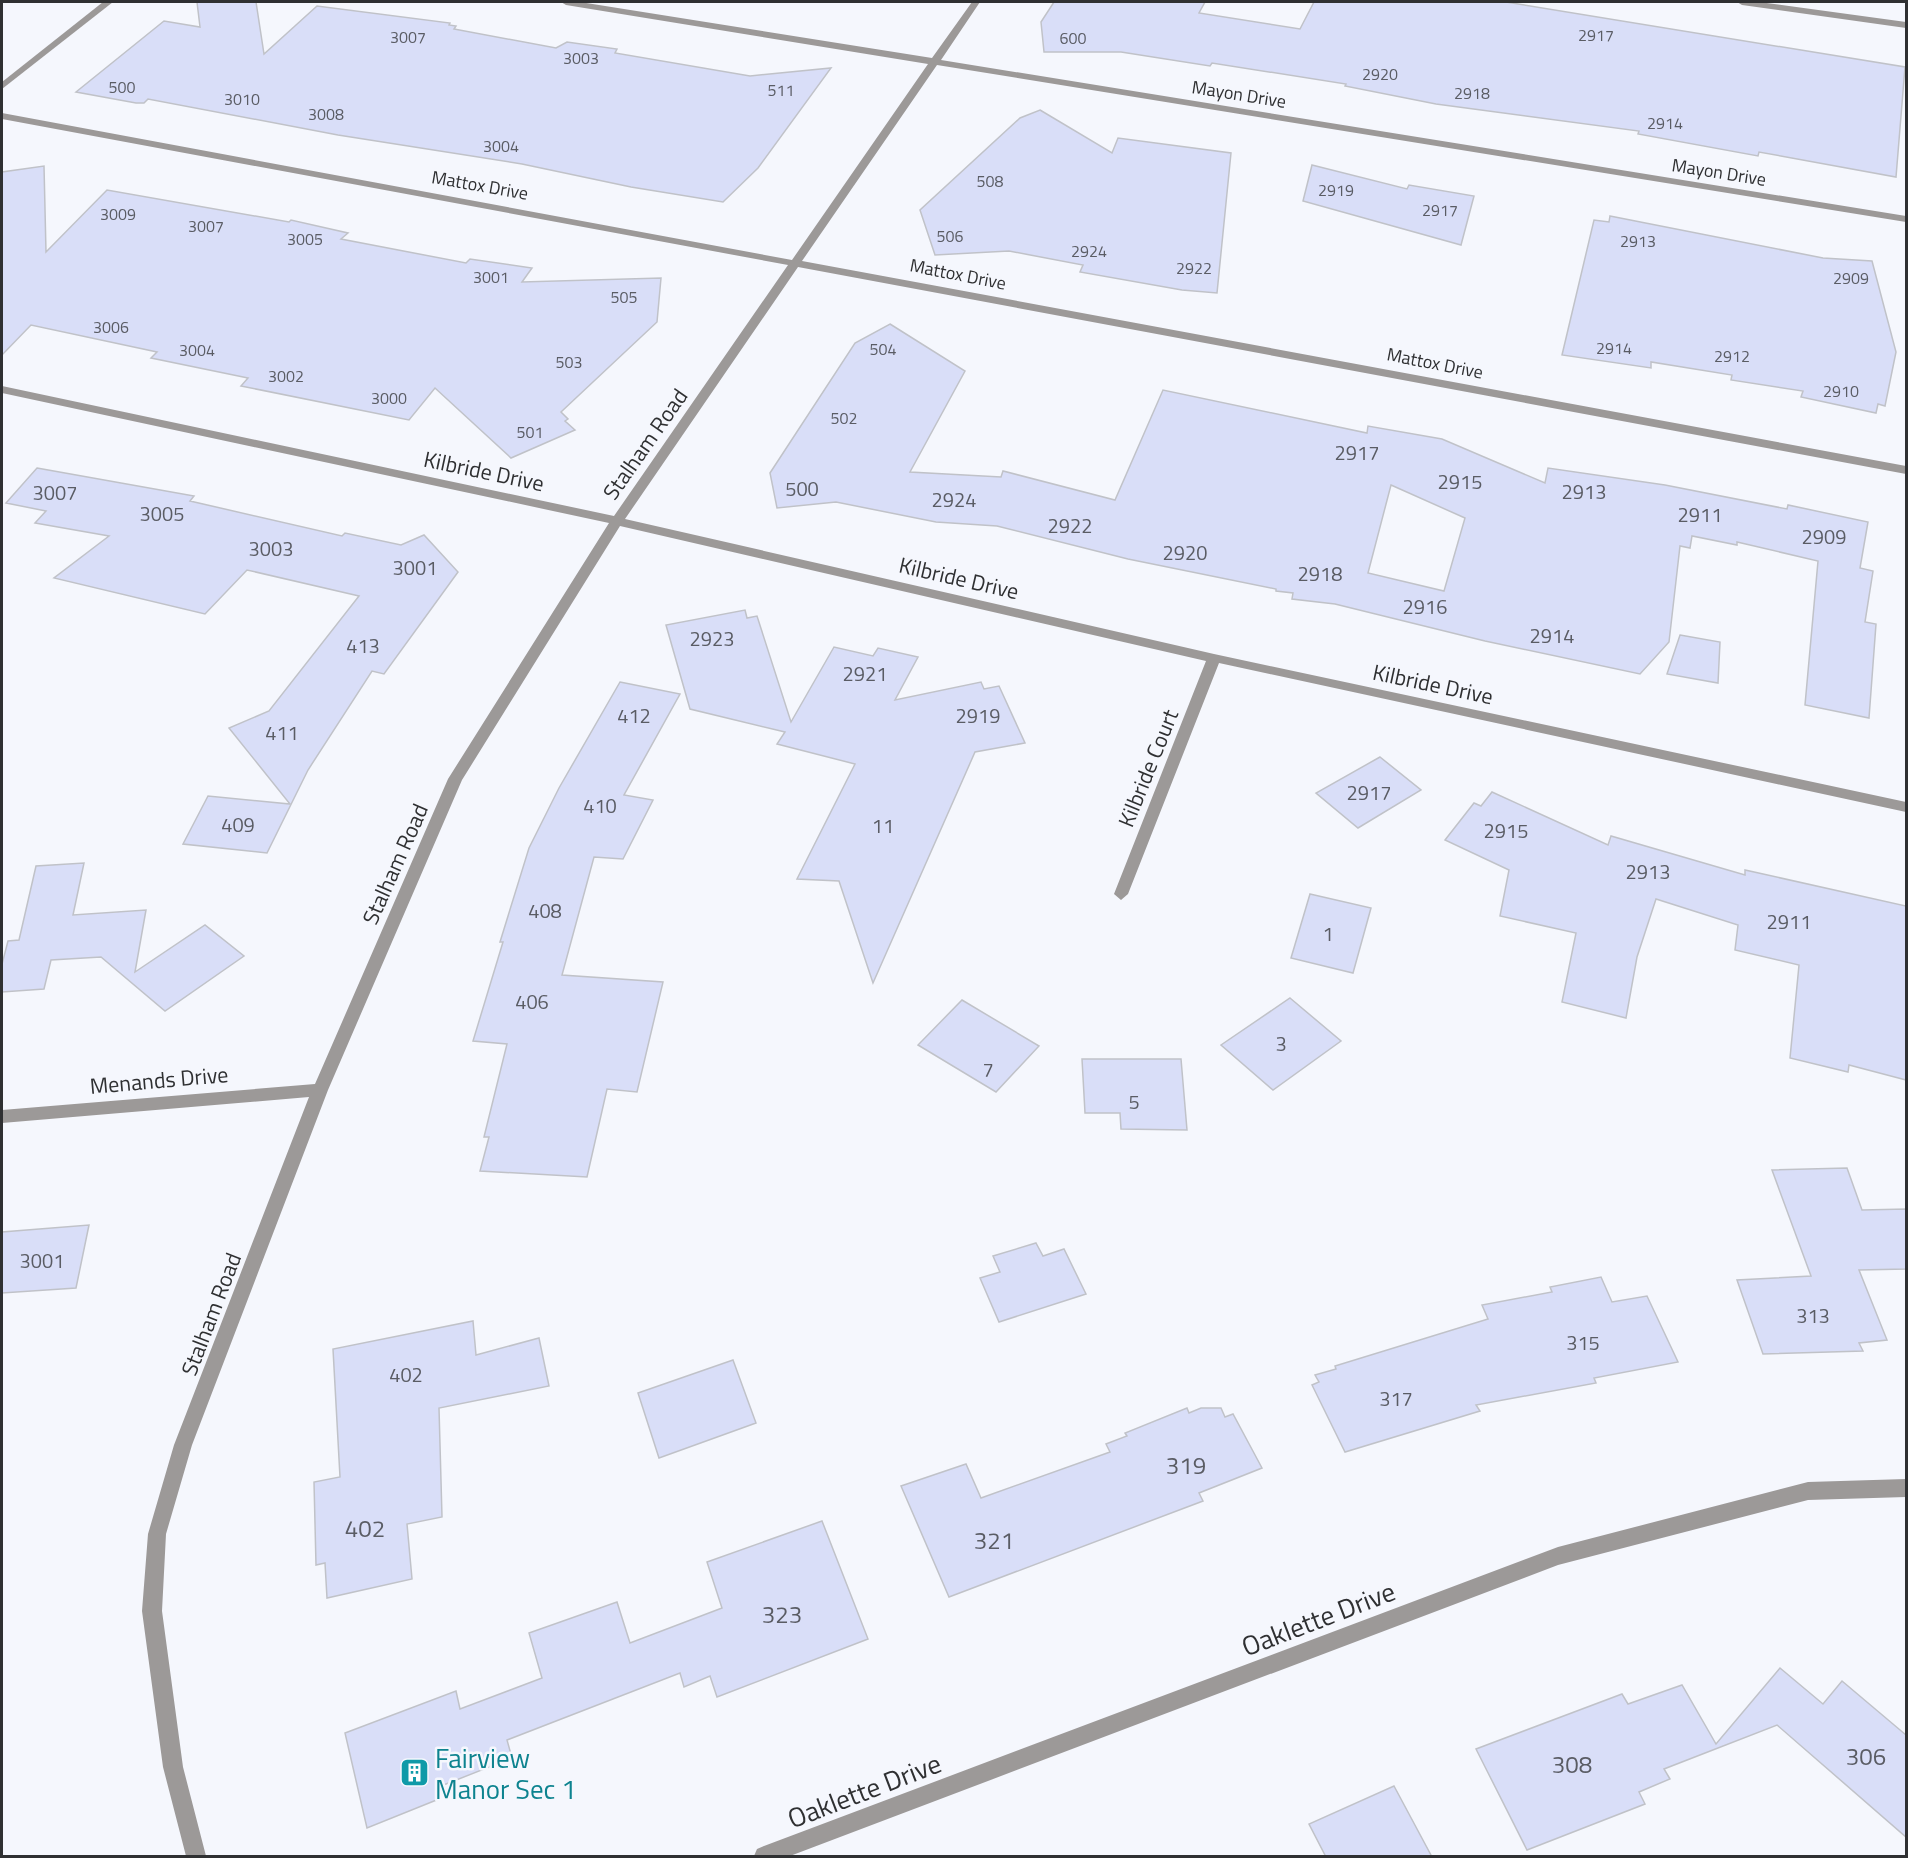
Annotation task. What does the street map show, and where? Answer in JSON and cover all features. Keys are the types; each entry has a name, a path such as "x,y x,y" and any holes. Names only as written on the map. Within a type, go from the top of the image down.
{"street":[{"path":"2,86 108,2"},
{"name":"Mayon Drive","path":"567,2 1906,219"},
{"name":"Stalham Road","path":"196,1857 172,1767 152,1611 157,1534 183,1445 320,1089 455,779 617,521 976,2"},
{"path":"1742,2 1906,25"},
{"name":"Mattox Drive","path":"2,116 1906,470"},
{"name":"Kilbride Drive","path":"2,389 617,521 1215,658 1906,807"},
{"name":"Kilbride Court","path":"1121,894 1215,658"},
{"name":"Menands Drive","path":"2,1116 320,1089"},
{"name":"Oaklette Drive","path":"764,1857 1558,1556 1635,1534 1808,1491 1906,1488"}],"building":[{"path":"197,2 256,2 264,54 317,6 450,23 449,25 456,26 454,29 556,48 567,42 617,49 615,53 750,76 831,68 758,168 723,202 631,187 522,164 338,135 148,99 144,103 136,103 76,92 164,21 200,27"},
{"path":"1054,2 1205,2 1199,13 1300,29 1314,2 1506,2 1905,67 1896,177 1759,152 1758,156 1638,134 1639,131 1436,104 1345,86 1346,84 1212,63 1210,66 1121,52 1044,52 1041,22"},
{"path":"1040,110 1112,153 1118,138 1231,153 1217,293 1182,290 1080,272 1083,265 1009,251 935,255 920,210 1020,118"},
{"path":"1312,165 1407,189 1409,185 1474,196 1461,245 1303,201"},
{"path":"44,166 46,252 107,190 289,222 291,220 348,233 341,239 466,263 470,259 532,268 522,282 661,278 657,322 561,412 568,419 565,421 575,430 511,458 435,388 409,420 241,386 248,378 151,358 157,352 31,325 2,355 2,172"},
{"path":"1610,216 1823,258 1872,261 1896,352 1885,406 1878,404 1876,413 1801,397 1803,391 1731,380 1732,375 1651,362 1651,368 1562,355 1594,220 1609,222"},
{"path":"890,324 965,371 910,472 1001,477 1003,471 1115,500 1163,390 1367,433 1368,426 1442,439 1545,483 1548,468 1665,485 1787,509 1788,505 1868,522 1860,568 1873,571 1865,622 1876,624 1869,718 1805,705 1818,561 1737,542 1737,545 1692,536 1690,548 1680,546 1669,642 1640,674 1485,641 1335,604 1292,599 1293,593 1128,559 997,526 936,522 836,502 777,508 770,473 855,343","holes":["1391,485 1465,518 1444,591 1368,573"]},
{"path":"37,468 194,496 190,501 342,536 345,533 401,545 424,535 458,572 384,674 372,671 308,770 267,853 183,844 208,796 290,804 229,728 269,711 359,596 247,570 205,614 54,578 109,536 35,523 46,511 6,503"},
{"path":"745,610 747,618 757,616 791,722 834,647 873,656 878,648 918,657 895,700 981,682 984,689 999,686 1025,743 975,752 873,983 839,881 797,879 855,764 777,744 785,732 690,709 666,625"},
{"path":"1680,635 1720,642 1718,683 1667,674"},
{"path":"620,682 680,694 624,795 653,800 623,859 594,857 562,975 663,982 637,1092 607,1089 587,1177 480,1171 489,1137 484,1137 507,1044 473,1041 503,942 500,942 529,848 559,788"},
{"path":"1380,757 1421,790 1358,828 1316,793"},
{"path":"1492,792 1608,845 1611,836 1745,875 1745,870 1906,906 1906,1080 1849,1065 1848,1072 1790,1058 1799,965 1735,950 1738,925 1656,899 1637,957 1626,1018 1562,1002 1576,933 1500,916 1509,870 1445,840 1474,803 1481,806"},
{"path":"84,863 73,915 146,910 135,972 205,925 244,956 165,1011 101,957 51,960 44,989 2,992 2,964 8,941 19,940 36,866"},
{"path":"1310,894 1371,908 1353,973 1291,958"},
{"path":"1290,998 1341,1041 1273,1090 1221,1045"},
{"path":"962,1000 1039,1046 996,1092 918,1045"},
{"path":"1082,1059 1181,1059 1187,1130 1121,1129 1120,1113 1085,1113"},
{"path":"1847,1168 1862,1210 1906,1209 1906,1269 1859,1270 1887,1340 1859,1343 1863,1351 1763,1354 1737,1280 1811,1276 1772,1170"},
{"path":"89,1225 76,1288 2,1293 2,1232"},
{"path":"1036,1243 1043,1256 1064,1249 1086,1294 999,1322 980,1278 1000,1272 993,1256"},
{"path":"1601,1277 1612,1302 1647,1296 1678,1362 1594,1378 1596,1383 1476,1405 1480,1411 1345,1452 1312,1385 1319,1382 1315,1375 1336,1369 1335,1366 1488,1319 1482,1305 1552,1292 1550,1287"},
{"path":"473,1321 476,1355 539,1338 549,1386 439,1408 442,1517 407,1524 412,1579 327,1598 325,1563 316,1565 314,1482 340,1477 333,1349"},
{"path":"733,1360 756,1423 659,1458 638,1393"},
{"path":"1187,1408 1189,1413 1201,1408 1221,1408 1225,1417 1233,1414 1262,1468 1199,1493 1203,1501 949,1597 901,1486 966,1464 981,1498 1110,1452 1106,1444 1127,1436 1125,1433"},
{"path":"822,1521 868,1639 717,1697 710,1676 684,1687 680,1673 507,1740 512,1758 436,1788 439,1799 367,1828 345,1733 456,1691 460,1709 542,1678 529,1633 617,1602 630,1643 722,1608 707,1562"},
{"path":"1780,1668 1823,1704 1842,1681 1906,1735 1906,1837 1777,1725 1664,1769 1670,1779 1639,1792 1645,1804 1527,1850 1476,1749 1622,1694 1628,1704 1682,1685 1716,1744"},
{"path":"1394,1786 1432,1857 1326,1857 1309,1824"}],"place":[{"name":"Fairview Manor Sec 1","path":"414,1773"}]}
